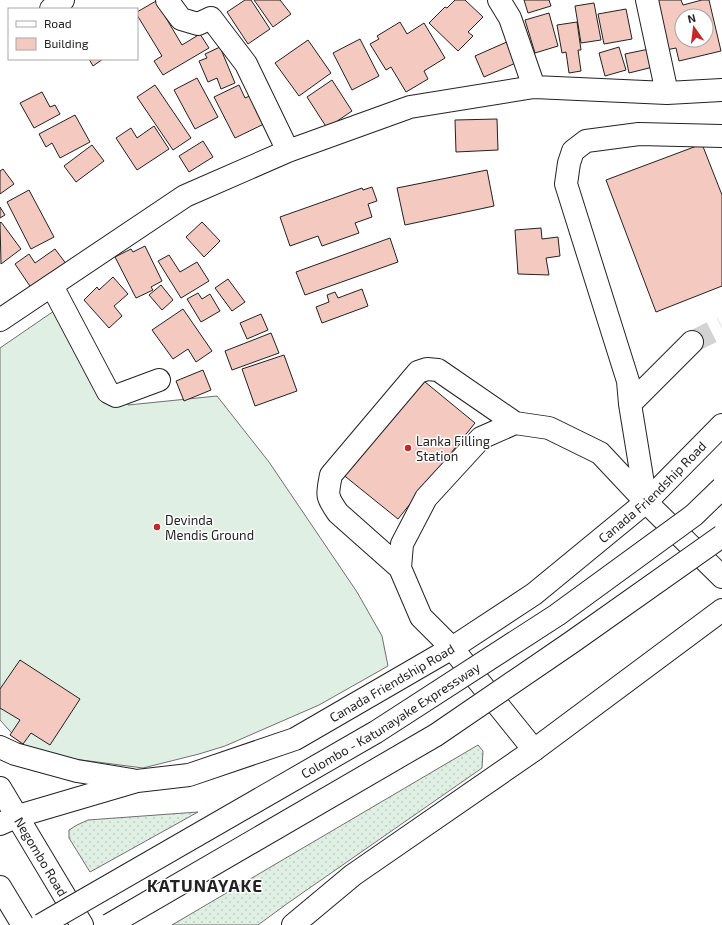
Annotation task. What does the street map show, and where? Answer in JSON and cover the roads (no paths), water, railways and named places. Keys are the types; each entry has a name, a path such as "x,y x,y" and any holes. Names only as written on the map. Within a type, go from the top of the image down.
{"main road":[{"path":"52,8 63,0"},
{"path":"167,0 181,19 198,24 211,18 246,64 288,151"},
{"path":"499,0 510,18 534,86"},
{"path":"647,0 667,93"},
{"path":"0,320 186,196 288,151 410,107 534,86 667,93 722,90"},
{"path":"646,502 630,404 628,381 566,184 569,163 573,151 586,141 639,134 722,136"},
{"path":"52,286 108,392 116,396 159,380"},
{"path":"630,404 692,342"},
{"path":"534,750 452,648 421,617 400,568 338,513 331,503 328,494 331,476 418,372 427,368 438,370 515,423 549,428 600,453 646,502 722,576"},
{"path":"400,568 402,544 426,498 481,438 515,423"},
{"name":"Canada Friendship Road","path":"9,820 137,781 189,775 296,739 452,648 534,594 646,502 722,425"},
{"name":"Colombo - Katunayake Expressway","path":"42,925 376,732 556,615 694,515 722,488"},
{"path":"109,925 436,735 566,647 722,536"},
{"path":"293,925 354,876 534,750 722,610"},
{"path":"0,747 15,754 77,771 137,781"},
{"name":"Negombo Road","path":"0,788 9,820 82,925"},
{"path":"300,925 354,876"},
{"path":"0,887 23,925"}],"tunnel":[{"path":"692,342 722,327"}],"place":[{"name":"Lanka Filling Station","path":"408,448"},
{"name":"Devinda Mendis Ground","path":"157,527"}],"district":[{"name":"KATUNAYAKE","path":"205,885"}]}
